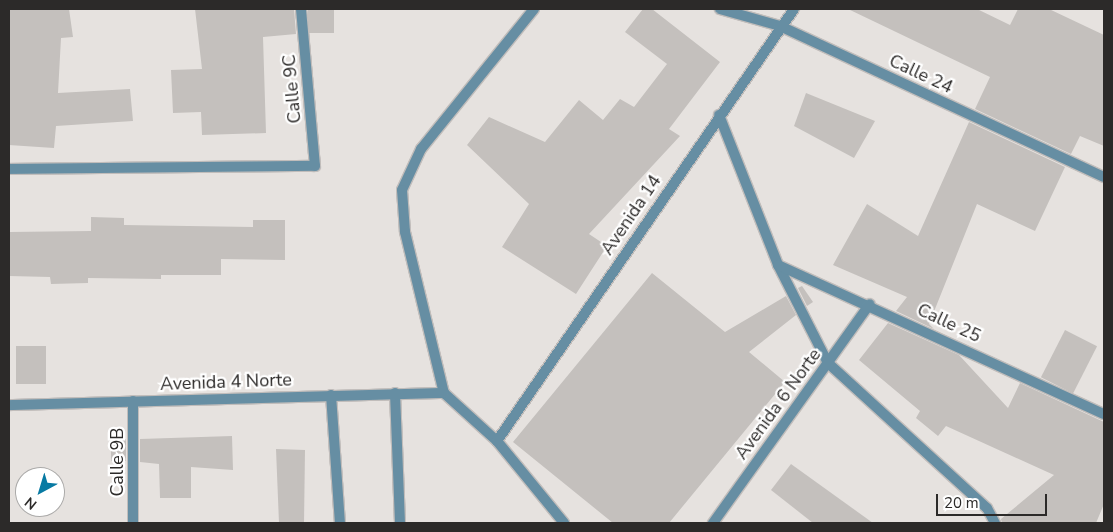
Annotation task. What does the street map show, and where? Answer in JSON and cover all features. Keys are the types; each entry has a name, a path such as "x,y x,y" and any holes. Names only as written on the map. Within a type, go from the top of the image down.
{"street":[{"name":"Calle 9C","path":"9,169 315,166 301,9"},
{"path":"534,9 421,149 402,190 405,232 444,394 497,441 564,523"},
{"name":"Calle 24","path":"720,9 780,26 1104,177"},
{"name":"Avenida 14","path":"497,441 780,26 794,9"},
{"path":"720,115 778,265 828,363 988,508 995,523"},
{"name":"Calle 25","path":"778,265 870,304 1104,414"},
{"name":"Avenida 6 Norte","path":"713,523 870,304"},
{"path":"395,394 400,523"},
{"name":"Avenida 4 Norte","path":"9,405 331,395 444,394"},
{"path":"331,395 340,523"},
{"name":"Calle 9B","path":"133,401 133,523"}],"building":[{"path":"9,9 69,9 73,37 61,38 58,93 130,89 133,121 56,126 54,148 9,145"},
{"path":"195,9 294,9 296,34 263,37 266,133 202,135 201,112 173,113 171,70 202,69"},
{"path":"308,9 334,9 334,33 308,33"},
{"path":"643,9 652,9 720,62 669,129 680,136 589,234 607,246 576,294 502,247 529,204 467,145 489,117 545,142 579,100 603,120 620,99 634,107 667,64 625,32"},
{"path":"848,9 977,9 1010,25 1018,9 1049,9 1104,35 1104,146 1080,136 1071,154 975,109 990,77"},
{"path":"806,93 875,121 854,158 794,126"},
{"path":"969,122 1065,167 1035,231 977,204 929,324 934,329 896,311 907,297 833,265 867,204 918,236"},
{"path":"91,217 124,218 124,225 253,227 253,220 285,220 285,260 221,259 221,275 161,275 161,279 88,278 88,283 51,284 50,277 9,276 9,232 91,231"},
{"path":"652,273 725,332 786,296 796,315 749,352 785,382 669,523 613,523 513,442"},
{"path":"802,286 813,302 807,306 798,288"},
{"path":"888,323 959,355 1008,408 1020,383 1104,422 1104,504 1096,523 1002,523 1001,519 1054,475 946,426 938,436 916,418 920,411 859,360"},
{"path":"1065,330 1097,346 1073,394 1041,377"},
{"path":"16,346 46,346 46,384 16,384"},
{"path":"232,436 233,470 191,467 191,498 160,498 159,464 140,462 140,439"},
{"path":"111,439 126,439 126,461 111,461"},
{"path":"276,449 305,450 304,523 279,523"},
{"path":"791,464 873,523 813,523 771,490"}]}
